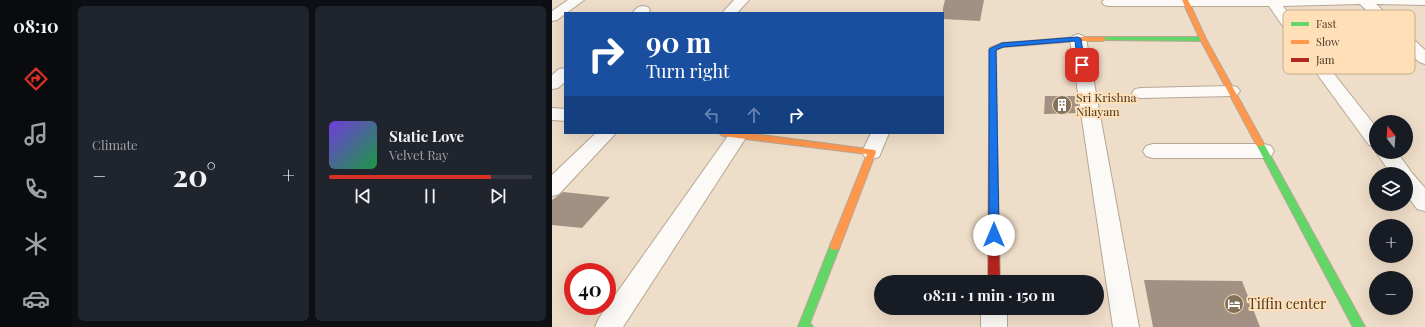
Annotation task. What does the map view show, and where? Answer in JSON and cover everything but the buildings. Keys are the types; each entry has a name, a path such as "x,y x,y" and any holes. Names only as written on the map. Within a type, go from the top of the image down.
{"street":[{"path":"552,17 577,0"},
{"path":"729,12 742,0"},
{"path":"1364,0 1374,10"},
{"path":"1185,1 1203,39 1359,327"},
{"path":"1273,1 1283,16"},
{"path":"1110,2 1425,1"},
{"path":"994,275 992,49 1002,45 1078,39 1203,39"},
{"path":"1078,39 1126,327"},
{"path":"1415,49 1425,59"},
{"path":"1326,74 1369,131"},
{"path":"552,84 564,75"},
{"path":"1141,93 1231,91"},
{"path":"552,114 564,115"},
{"path":"552,188 606,134"},
{"path":"608,327 734,134 872,152"},
{"path":"807,327 803,326 880,134"},
{"path":"1153,151 1264,151"},
{"path":"1413,188 1425,203"},
{"path":"994,315 994,327"}],"traffic: fast":[{"path":"1103,39 1203,39"},
{"path":"1260,144 1359,327"},
{"path":"807,327 803,326 835,246"}],"traffic: slow":[{"path":"1185,0 1203,39 1260,144"},
{"path":"993,136 992,49 1002,45 1078,39 1103,39"},
{"path":"731,134 872,152 835,246"}],"traffic: jam":[{"path":"993,136 994,275"}],"place":[{"name":"Sri Krishna Nilayam","path":"1062,105"},
{"name":"Tiffin center","path":"1234,304"}],"route":[{"path":"994,235 992,49 996,46 1002,45 1078,39 1082,65"}]}
